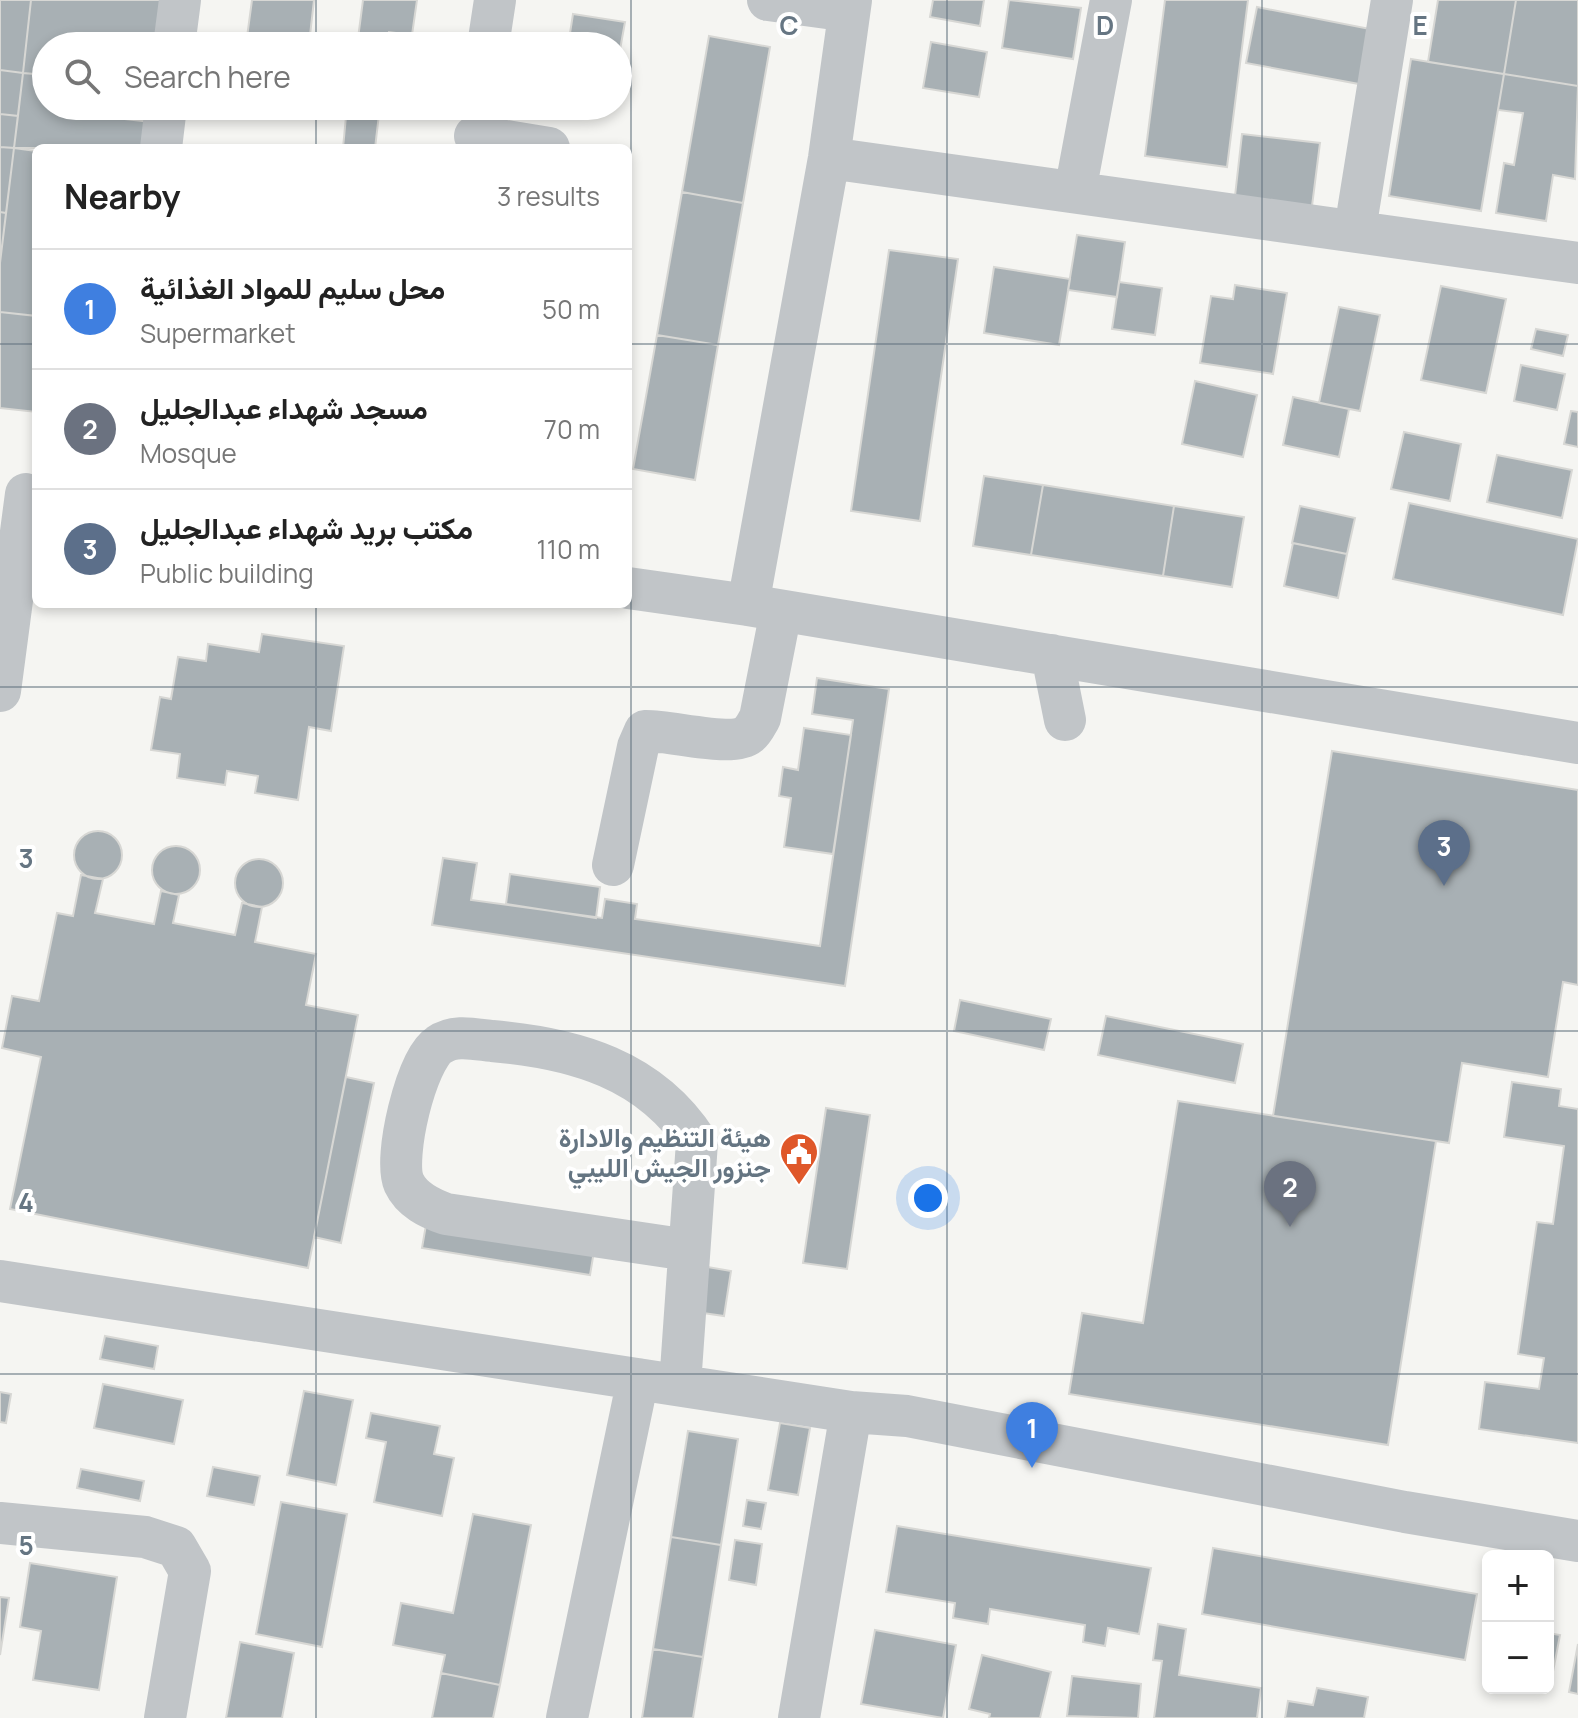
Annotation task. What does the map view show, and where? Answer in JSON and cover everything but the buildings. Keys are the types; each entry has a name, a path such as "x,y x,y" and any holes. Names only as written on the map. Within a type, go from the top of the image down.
{"street":[{"path":"176,32 180,0"},
{"path":"490,32 495,0"},
{"path":"613,865 638,747 645,731 665,730 735,741 750,733 760,718 765,608 850,6 768,0"},
{"path":"1075,192 1111,0"},
{"path":"1355,230 1392,0"},
{"path":"161,144 164,120"},
{"path":"476,130 533,144"},
{"path":"829,158 1578,263"},
{"path":"0,691 21,493"},
{"path":"632,589 1578,743"},
{"path":"1052,655 1065,720"},
{"path":"680,1385 697,1142 684,1122 644,1087 598,1062 551,1046 455,1037 438,1045 427,1058 404,1126 402,1179 410,1194 429,1209 688,1250"},
{"path":"0,1281 851,1412 907,1416 1405,1512 1578,1541"},
{"path":"567,1718 638,1379"},
{"path":"799,1718 851,1412"},
{"path":"0,1523 145,1537 176,1547 190,1571 165,1718"}],"place":[{"name":"مكتب بريد شهداء عبدالجليل","path":"1444,886"},
{"name":"هيئة التنظيم والادارة جنزور الجيش الليبي","path":"799,1186"},
{"name":"مسجد شهداء عبدالجليل","path":"1290,1227"},
{"name":"محل سليم للمواد الغذائية","path":"1032,1468"}]}
